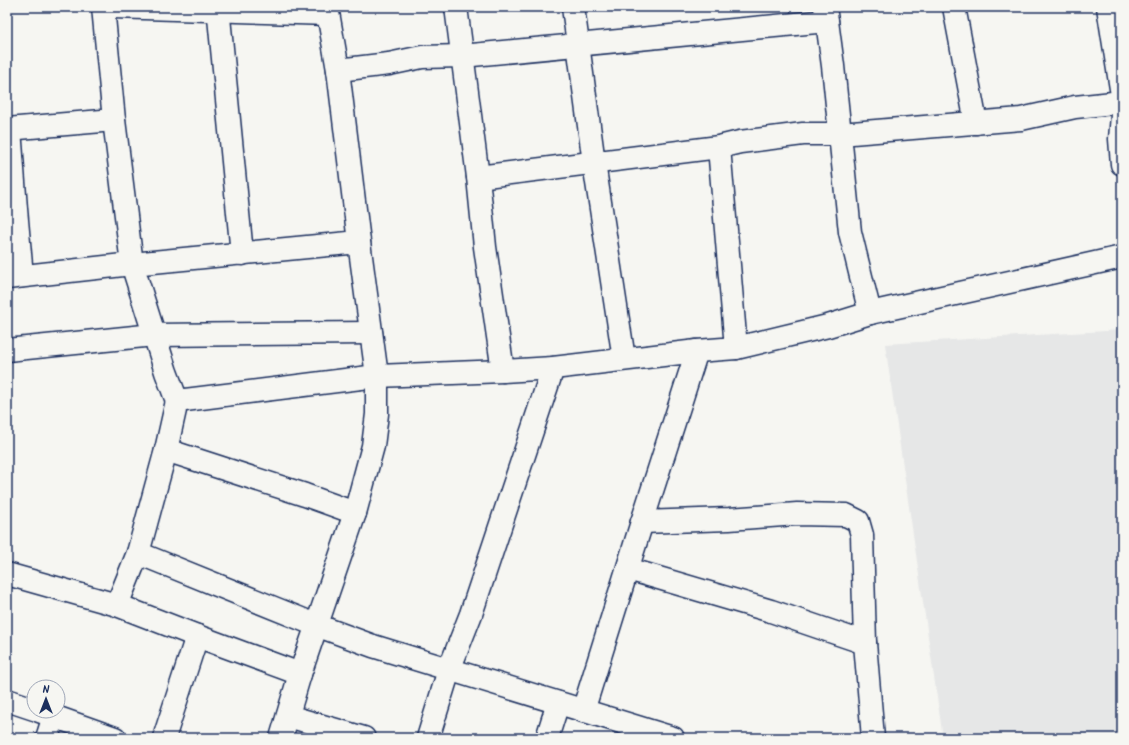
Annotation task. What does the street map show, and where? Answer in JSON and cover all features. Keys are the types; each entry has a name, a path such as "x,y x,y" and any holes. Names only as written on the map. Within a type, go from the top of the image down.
{"street":[{"path":"103,7 114,120 132,264 154,335 177,401 166,450 138,553 117,605"},
{"path":"113,7 328,10 338,70 377,376 377,414 373,446 355,513 316,625 281,738"},
{"path":"456,7 478,177 485,247 503,371"},
{"path":"573,7 594,163 624,359"},
{"path":"954,7 976,123"},
{"path":"218,9 242,254"},
{"path":"338,70 389,64 422,57 462,56 578,45 826,14 850,232 870,313"},
{"path":"1114,20 1122,95"},
{"path":"478,177 719,147 740,142 803,134 840,134 1021,119 1075,107 1122,102"},
{"path":"1122,115 1120,138 1122,164"},
{"path":"114,120 9,129 16,210 15,277 359,242"},
{"path":"719,147 736,348"},
{"path":"177,401 377,376 553,368 697,351 736,348 828,326 870,313 1122,257"},
{"path":"7,350 154,335 371,333"},
{"path":"583,711 697,351"},
{"path":"428,738 449,670 471,614 553,368"},
{"path":"166,450 305,495 355,513"},
{"path":"642,522 729,519 797,514 846,515 858,521 862,535 865,643 873,738"},
{"path":"138,553 316,625 373,646 673,738"},
{"path":"628,569 771,611 865,643"},
{"path":"7,574 117,605 300,674"},
{"path":"164,738 197,636"},
{"path":"7,700 26,707"},
{"path":"547,738 558,703"},
{"path":"288,716 364,738"},
{"path":"43,719 47,738"},
{"path":"62,719 115,738"}],"shaded area":[{"path":"1122,330 1122,738 943,738 885,344"}]}
